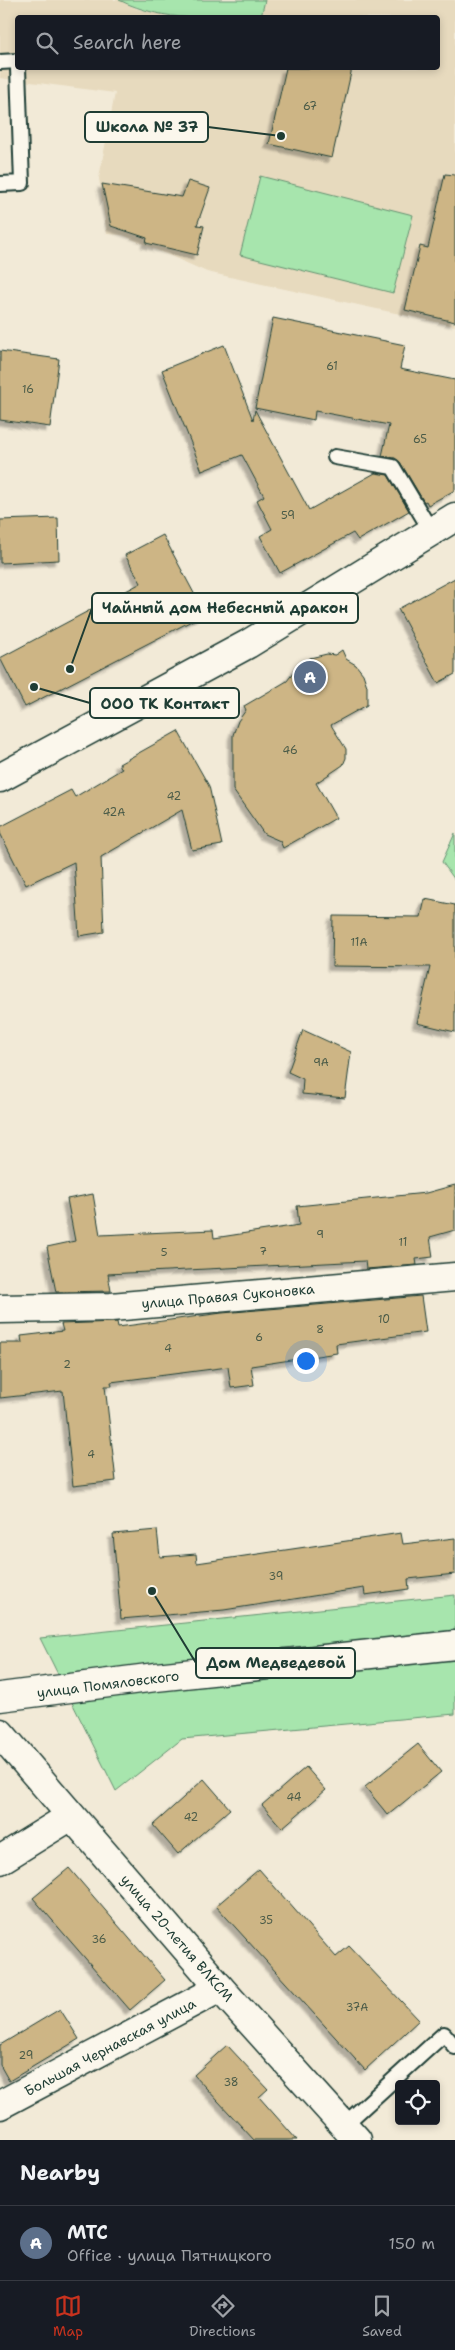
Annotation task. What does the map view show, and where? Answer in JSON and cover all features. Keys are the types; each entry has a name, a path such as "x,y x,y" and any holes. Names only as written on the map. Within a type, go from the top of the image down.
{"street":[{"path":"0,778 248,644 455,517"},
{"name":"улица Правая Суконовка","path":"0,1309 111,1306 455,1277"},
{"name":"улица Помяловского","path":"0,1698 156,1677 455,1645"},
{"name":"улица 20-летия ВЛКСМ","path":"0,1733 220,1988 350,2133"},
{"path":"0,1860 71,1816"},
{"name":"Большая Чернавская улица","path":"0,2105 220,1988"}],"lane":[{"path":"0,62 15,62"},
{"path":"0,184 22,183 18,70"},
{"path":"335,457 393,467 431,532"},
{"path":"350,2133 444,2034 455,2047"}],"shaded area":[{"path":"0,0 119,0 137,9 163,15 15,15 15,70 440,70 440,15 261,15 265,0 455,0 455,326 207,272 123,235 107,234 99,178 115,93 0,78"}],"green space":[{"path":"119,0 265,0 261,15 167,15"},
{"path":"260,176 413,215 393,293 240,255"},
{"path":"455,833 455,880 442,862"},
{"path":"455,1595 455,1714 182,1739 116,1791 40,1638"}],"building":[{"path":"286,70 352,70 332,158 269,144"},
{"path":"445,174 455,175 455,322 405,310 420,246 428,248"},
{"path":"188,181 210,188 197,225 204,226 197,255 146,243 147,238 111,226 102,184 182,197"},
{"path":"273,318 405,345 400,369 455,380 455,490 428,505 426,501 424,502 400,462 395,458 382,456 389,425 315,411 314,420 255,408"},
{"path":"224,345 253,420 255,410 309,510 375,473 388,475 409,511 358,540 353,533 280,573 260,536 272,529 257,500 264,496 242,455 202,471 162,370"},
{"path":"0,351 59,359 50,427 0,420"},
{"path":"58,518 59,560 0,563 0,520"},
{"path":"163,535 205,614 25,707 0,658 141,583 125,555"},
{"path":"455,578 455,674 438,683 398,609"},
{"path":"342,650 346,659 356,665 363,674 367,686 367,705 331,725 346,749 346,758 343,765 316,783 336,818 283,848 280,841 264,834 233,790 233,735 238,721 246,710 244,706 287,681 300,664 310,658 327,654 335,655"},
{"path":"178,731 209,786 222,845 192,850 182,810 101,857 104,932 79,936 74,862 26,885 0,833 0,827 71,790 75,797 122,769 119,764"},
{"path":"425,899 455,905 455,1032 417,1023 430,967 332,966 333,916 421,917"},
{"path":"303,1030 351,1052 345,1098 302,1094 303,1079 288,1072"},
{"path":"455,1185 455,1230 430,1237 433,1257 416,1259 417,1265 366,1269 365,1261 108,1274 111,1291 56,1292 47,1247 75,1241 67,1199 93,1194 100,1235 213,1230 214,1238 299,1225 297,1206 426,1193"},
{"path":"421,1296 426,1332 336,1344 337,1353 251,1366 254,1385 231,1388 228,1367 111,1382 112,1386 105,1386 116,1481 73,1486 63,1391 0,1398 0,1343 22,1343 21,1336 63,1331 61,1324 117,1322 118,1327 222,1313"},
{"path":"157,1530 160,1557 196,1554 197,1563 401,1533 403,1544 455,1538 455,1574 408,1579 409,1589 365,1595 364,1588 224,1610 121,1619 113,1534"},
{"path":"418,1744 441,1772 388,1815 365,1787"},
{"path":"306,1767 326,1790 282,1828 262,1805"},
{"path":"204,1779 230,1809 178,1854 153,1825"},
{"path":"69,1868 165,1980 130,2010 33,1898"},
{"path":"259,1869 336,1957 349,1946 419,2020 365,2070 216,1906"},
{"path":"60,2009 79,2039 9,2081 0,2065 0,2045"},
{"path":"227,2045 268,2089 259,2097 297,2140 254,2140 194,2075"}],"place":[{"name":"Школа № 37","path":"281,136"},
{"name":"Чайный дом Небесный дракон","path":"70,669"},
{"name":"МТС","path":"310,677"},
{"name":"ООО ТК Контакт","path":"34,687"},
{"name":"Дом Медведевой","path":"152,1591"}]}
